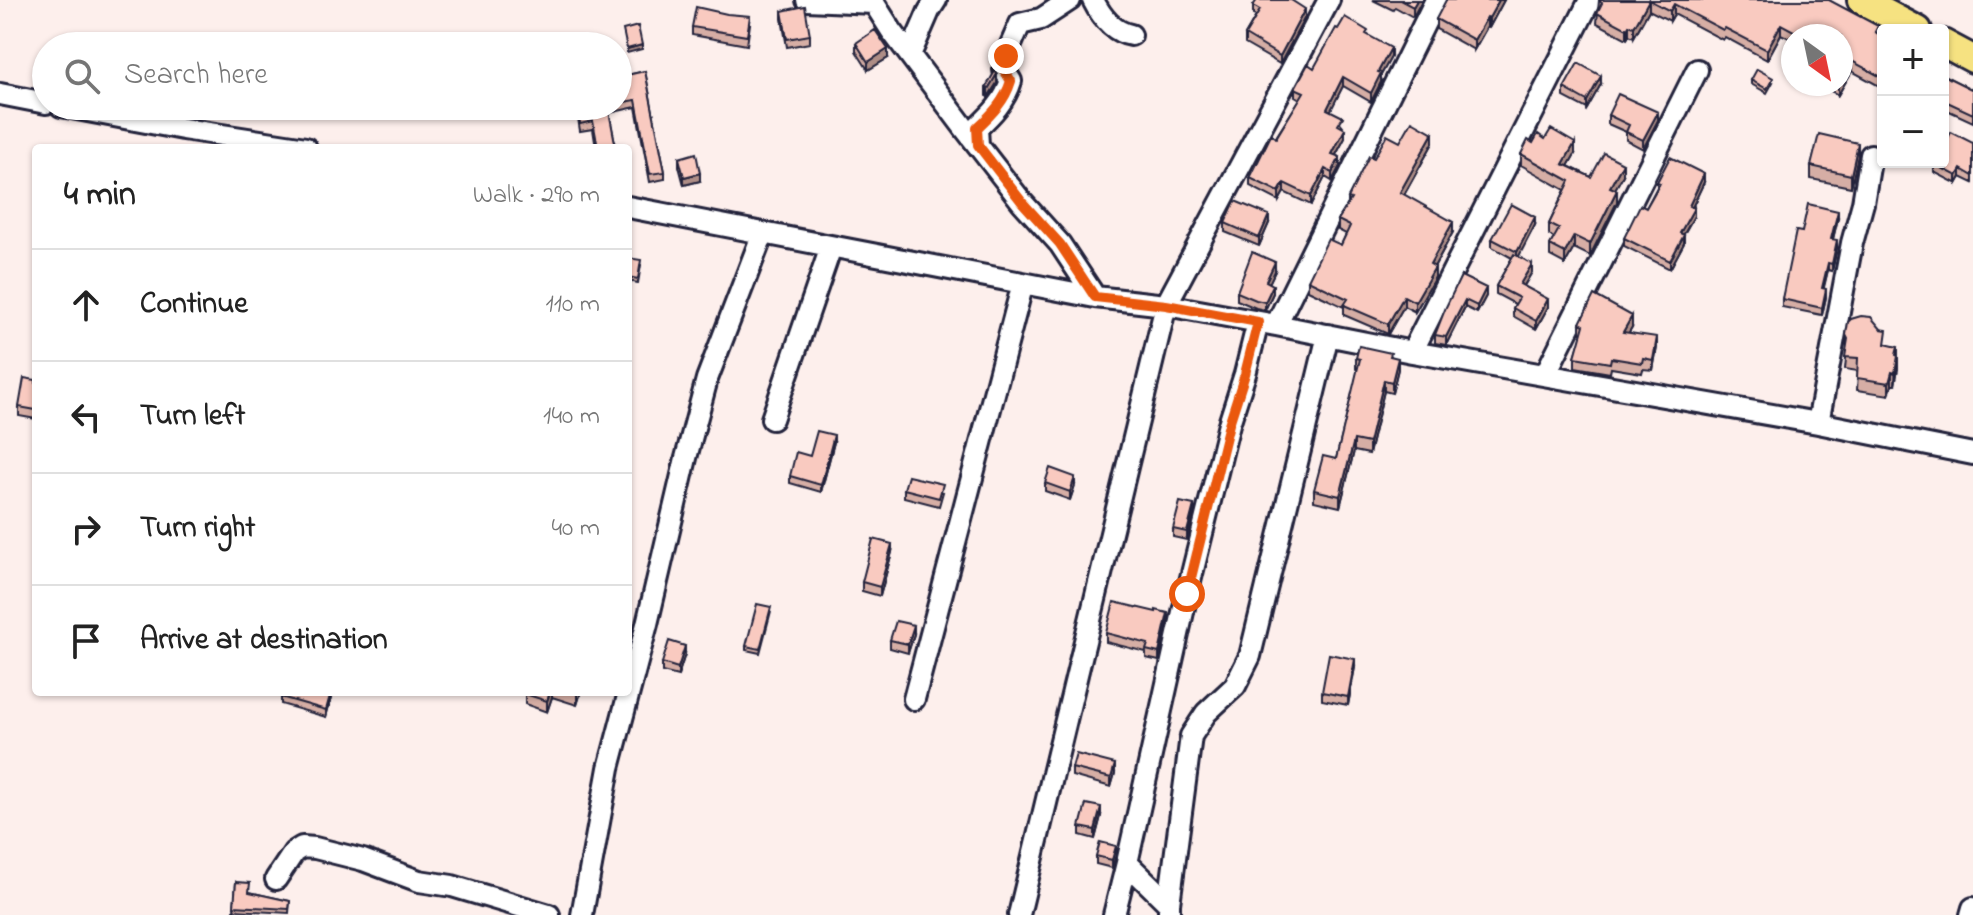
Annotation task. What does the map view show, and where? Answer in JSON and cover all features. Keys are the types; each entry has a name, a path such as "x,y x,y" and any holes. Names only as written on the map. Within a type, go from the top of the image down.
{"main road":[{"path":"1861,0 1907,24"},
{"path":"1949,46 1973,59"}],"street":[{"path":"807,0 873,2 1022,202 1060,244 1095,297"},
{"path":"910,55 936,0"},
{"path":"978,145 977,128 1000,106 1011,86 1004,70 1006,56 1020,24 1041,19 1070,0"},
{"path":"1093,0 1112,27 1131,35"},
{"path":"1019,915 1166,305 1329,0"},
{"path":"1114,915 1187,594 1229,424 1245,374 1267,323 1436,0"},
{"path":"1412,352 1590,0"},
{"path":"1545,375 1697,70"},
{"path":"0,94 32,100"},
{"path":"117,120 198,140 252,144"},
{"path":"1818,423 1871,155"},
{"path":"632,208 1095,297 1166,305 1267,323 1973,454"},
{"path":"632,681 707,379 763,233"},
{"path":"772,419 831,247"},
{"path":"914,699 1023,283"},
{"path":"1169,909 1191,736 1206,713 1235,686 1250,656 1328,335"},
{"path":"582,915 609,768 628,696"},
{"path":"276,879 294,852 302,847 315,848 363,860 419,881 452,886 549,915"},
{"path":"1127,863 1169,909"},
{"path":"1971,915 1973,908"}],"building":[{"path":"1257,0 1291,0 1305,9 1280,56 1245,35 1260,10 1253,6"},
{"path":"1400,0 1417,0 1413,7"},
{"path":"1446,0 1499,0 1474,40 1436,19"},
{"path":"1599,0 1649,0 1634,27 1629,25 1627,29 1597,13 1602,3"},
{"path":"1649,0 1829,0 1877,25 1877,75 1853,62 1853,24 1781,24 1767,50 1674,4 1670,11"},
{"path":"805,6 810,35 787,39 782,11"},
{"path":"696,7 750,16 747,36 692,27"},
{"path":"1345,17 1391,48 1371,93 1343,77 1327,109 1343,117 1338,125 1345,129 1332,154 1340,157 1332,173 1325,169 1311,196 1284,183 1279,192 1250,178 1271,135 1276,138 1304,92 1295,88 1308,64 1314,68"},
{"path":"638,26 642,45 632,48 632,32 623,30"},
{"path":"875,30 888,49 868,62 856,43"},
{"path":"1578,63 1601,76 1587,101 1564,88"},
{"path":"1757,69 1773,78 1767,89 1751,80"},
{"path":"645,71 665,172 650,174 636,100 632,101 632,74"},
{"path":"995,71 997,74 988,89 986,87"},
{"path":"1949,78 1971,89 1973,86 1973,114 1949,103"},
{"path":"1618,94 1658,112 1643,140 1626,132 1629,125 1608,115"},
{"path":"579,120 611,120 615,144 597,144 593,121 580,124"},
{"path":"1412,121 1433,133 1400,192 1453,222 1430,264 1435,267 1415,302 1404,296 1388,324 1344,305 1348,299 1308,280 1328,239 1341,245 1350,226 1338,220 1351,199 1348,198 1369,156 1374,158 1387,135 1400,142"},
{"path":"1551,129 1575,143 1563,164 1591,177 1604,153 1623,163 1610,187 1617,190 1590,244 1574,236 1565,253 1550,245 1559,229 1549,224 1570,181 1521,154 1528,140 1533,143 1538,134 1545,139"},
{"path":"1951,132 1973,143 1973,176 1961,169 1957,176 1942,168 1949,168"},
{"path":"1819,134 1858,143 1851,175 1811,166"},
{"path":"696,153 700,173 684,177 679,158"},
{"path":"1670,157 1704,174 1689,206 1694,208 1680,233 1684,235 1670,261 1624,238 1640,205 1646,208"},
{"path":"1235,201 1269,215 1259,238 1225,223"},
{"path":"1511,204 1535,217 1517,252 1492,239"},
{"path":"1808,204 1838,211 1831,239 1837,240 1822,288 1826,289 1822,308 1782,299 1796,231 1802,232"},
{"path":"1252,252 1275,262 1266,281 1273,285 1265,302 1237,292"},
{"path":"1514,254 1532,264 1520,284 1548,299 1536,321 1513,308 1519,298 1496,286"},
{"path":"632,259 641,260 638,279 632,278"},
{"path":"1461,276 1486,288 1477,306 1465,300 1446,337 1435,335 1446,307"},
{"path":"1594,295 1632,316 1623,332 1657,337 1653,360 1643,358 1642,363 1611,358 1610,363 1575,357 1584,325 1580,323"},
{"path":"1861,316 1871,317 1881,329 1887,330 1885,344 1898,347 1895,373 1892,372 1889,383 1857,378 1858,358 1845,357 1848,322"},
{"path":"1359,346 1391,353 1390,356 1398,358 1392,382 1384,380 1369,443 1354,440 1340,496 1314,490 1323,456 1336,459 1360,359 1356,358"},
{"path":"24,378 32,379 32,409 19,407"},
{"path":"817,431 834,435 821,485 790,476 796,452 810,456"},
{"path":"1050,468 1075,477 1070,492 1045,483"},
{"path":"908,476 943,484 939,498 904,489"},
{"path":"1180,502 1194,505 1187,532 1173,529"},
{"path":"873,539 892,544 880,587 862,582"},
{"path":"1114,602 1168,613 1159,653 1146,650 1148,644 1106,633"},
{"path":"757,604 771,607 760,649 746,646"},
{"path":"896,621 914,625 908,644 890,640"},
{"path":"669,641 685,646 678,668 662,663"},
{"path":"1329,654 1355,659 1348,697 1322,692"},
{"path":"281,696 330,696 326,710"},
{"path":"531,696 549,696 547,701"},
{"path":"1076,754 1115,764 1111,778 1072,768"},
{"path":"1086,804 1101,807 1095,830 1080,827"},
{"path":"1100,842 1116,846 1112,860 1096,856"},
{"path":"236,882 250,883 249,892 290,901 289,909 234,906"}],"route":[{"path":"1006,56 1004,70 1011,86 1000,106 977,128 978,145 1022,202 1060,244 1095,297 1166,305 1258,322 1187,594"}]}
